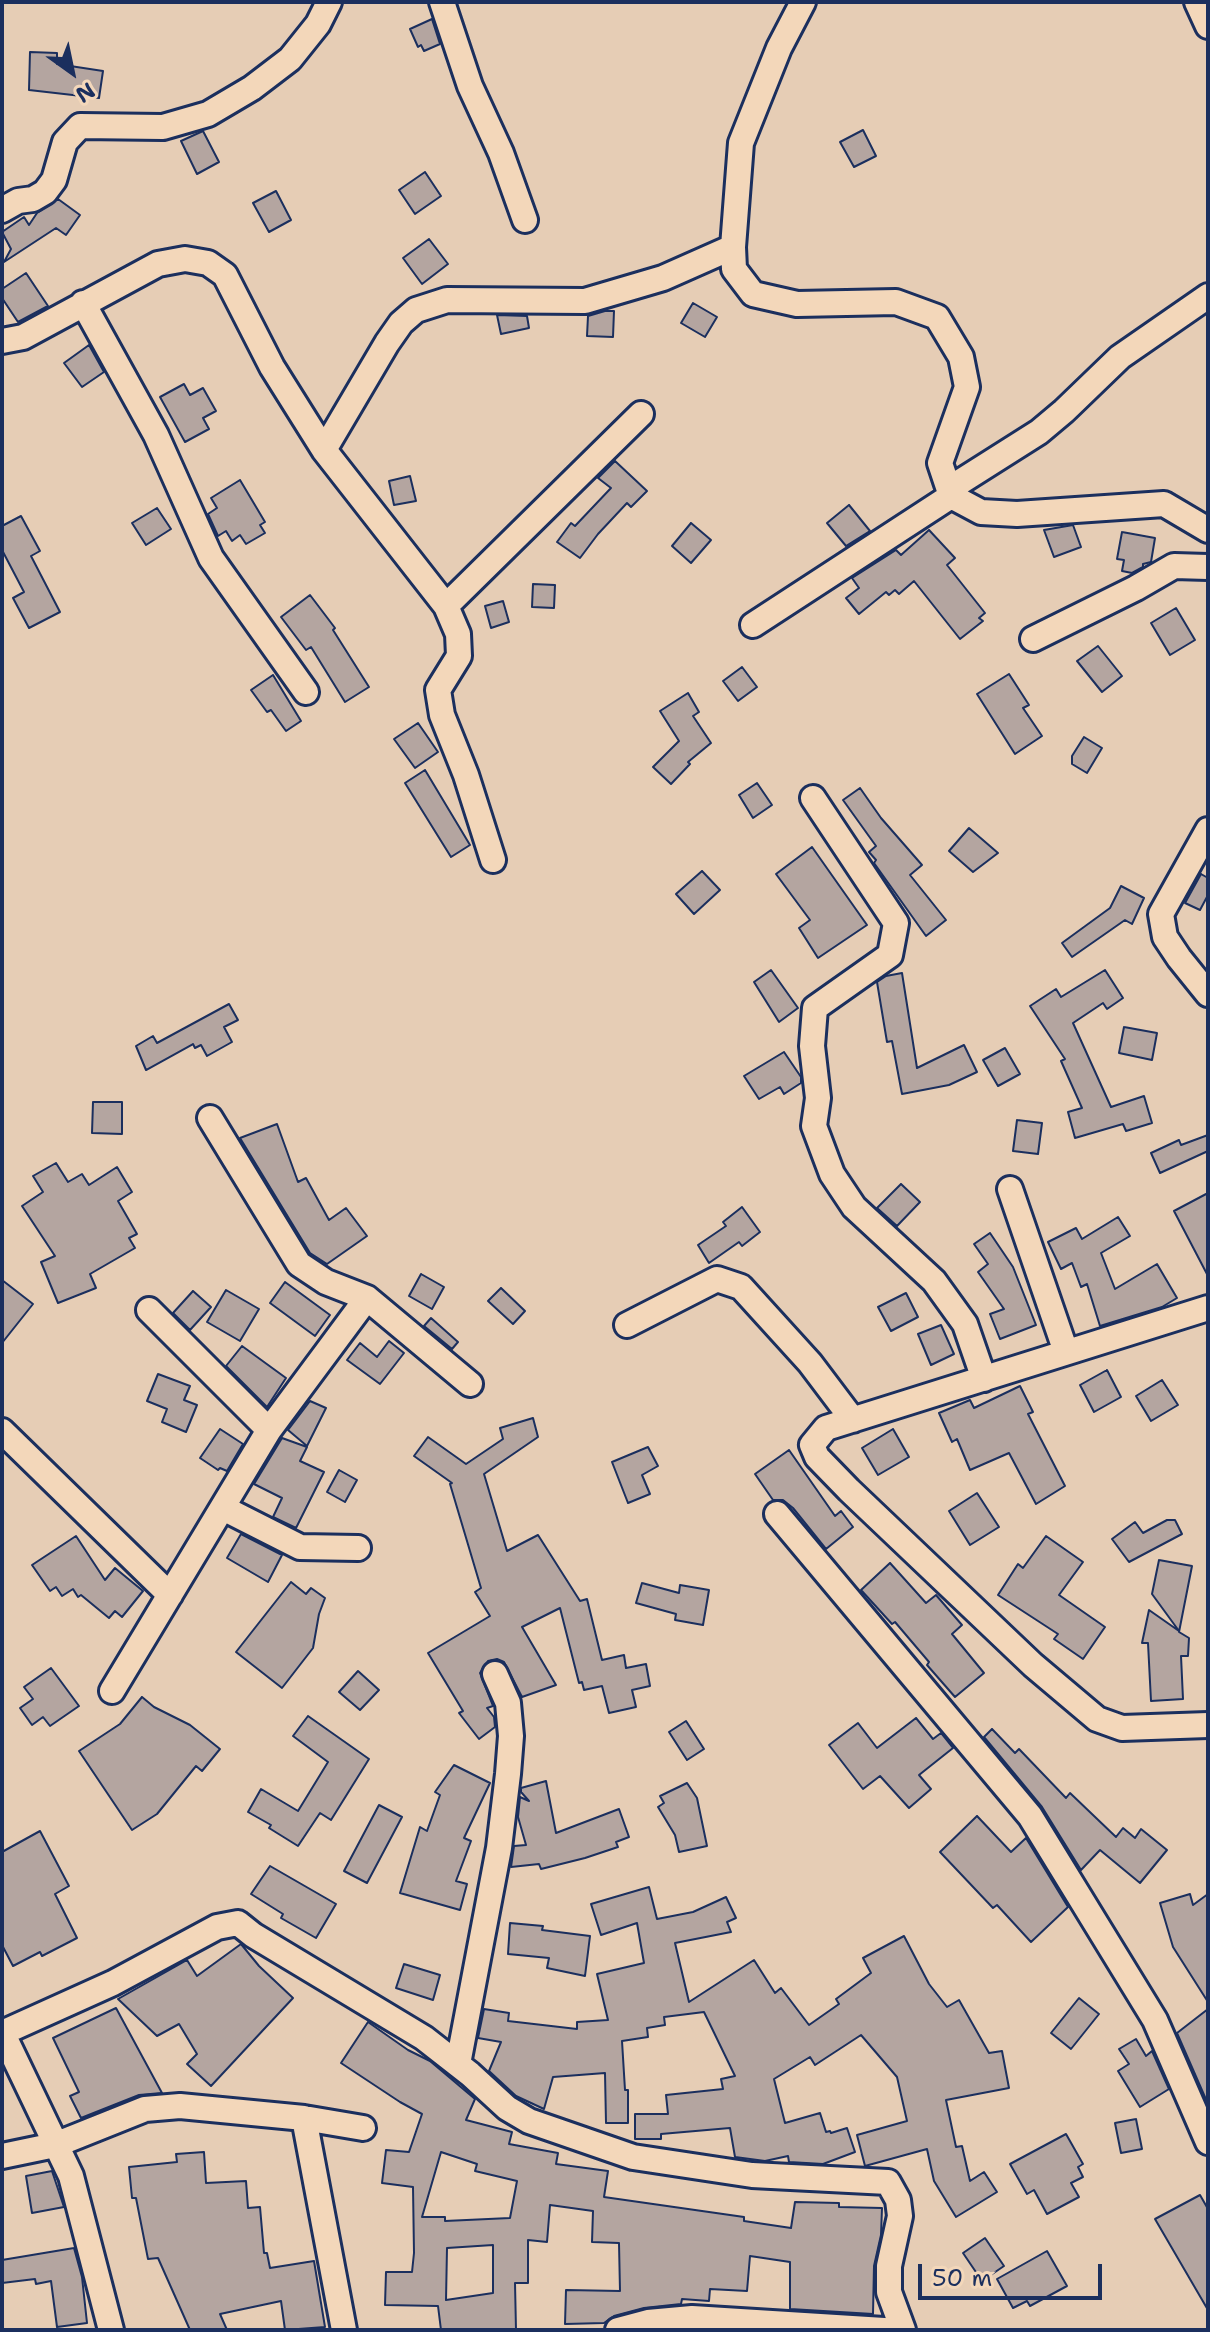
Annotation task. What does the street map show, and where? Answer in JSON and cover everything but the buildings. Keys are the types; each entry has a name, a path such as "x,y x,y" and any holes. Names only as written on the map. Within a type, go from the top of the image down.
{"street":[{"path":"2,210 45,192 54,180 65,142 80,126 163,127 208,114 252,88 290,59 318,24 329,2"},
{"path":"442,2 470,86 501,153 525,220"},
{"path":"803,2 779,48 741,143 734,269 753,294 797,304 896,302 937,317 961,357 967,387 940,463 950,492 981,512 1017,514 1164,504 1208,530"},
{"path":"1197,2 1208,26"},
{"path":"324,450 387,343 401,323 416,310 447,300 585,301 663,278 733,247"},
{"path":"2,341 23,337 158,264 185,259 208,263 225,275 272,367 324,450 446,606 458,634 459,656 438,690 442,715 466,775 493,860"},
{"path":"753,625 1039,432 1120,357 1208,296"},
{"path":"83,303 156,435 211,558 306,692"},
{"path":"446,606 641,414"},
{"path":"1033,639 1174,566 1208,567"},
{"path":"813,798 896,923 890,955 815,1008 812,1046 818,1098 814,1126 832,1174 854,1207 934,1281 965,1324 984,1379"},
{"path":"1208,830 1161,914 1165,937 1208,994"},
{"path":"210,1118 299,1264 326,1282 367,1298 470,1384"},
{"path":"1010,1189 1066,1352"},
{"path":"627,1325 717,1279 741,1287 810,1363 853,1420"},
{"path":"112,1691 269,1430 367,1298"},
{"path":"1208,1308 826,1428 812,1445 817,1457 1033,1665 1097,1719 1122,1728 1208,1725"},
{"path":"149,1310 269,1430"},
{"path":"2,1431 170,1595"},
{"path":"223,1508 300,1547 358,1548"},
{"path":"777,1514 1030,1816 1155,2020 1208,2142"},
{"path":"458,2064 499,1848 508,1774 511,1736 508,1703 495,1674"},
{"path":"111,2330 71,2176 2,2033 113,1983 217,1927 238,1923 424,2038 507,2108 529,2121 633,2157 752,2175 888,2182 898,2200 900,2216 889,2266 889,2292 903,2330"},
{"path":"2,2156 55,2145 145,2109 180,2106 304,2118 363,2128"},
{"path":"304,2118 344,2330"},
{"path":"618,2330 648,2322 692,2318 884,2330"}]}
